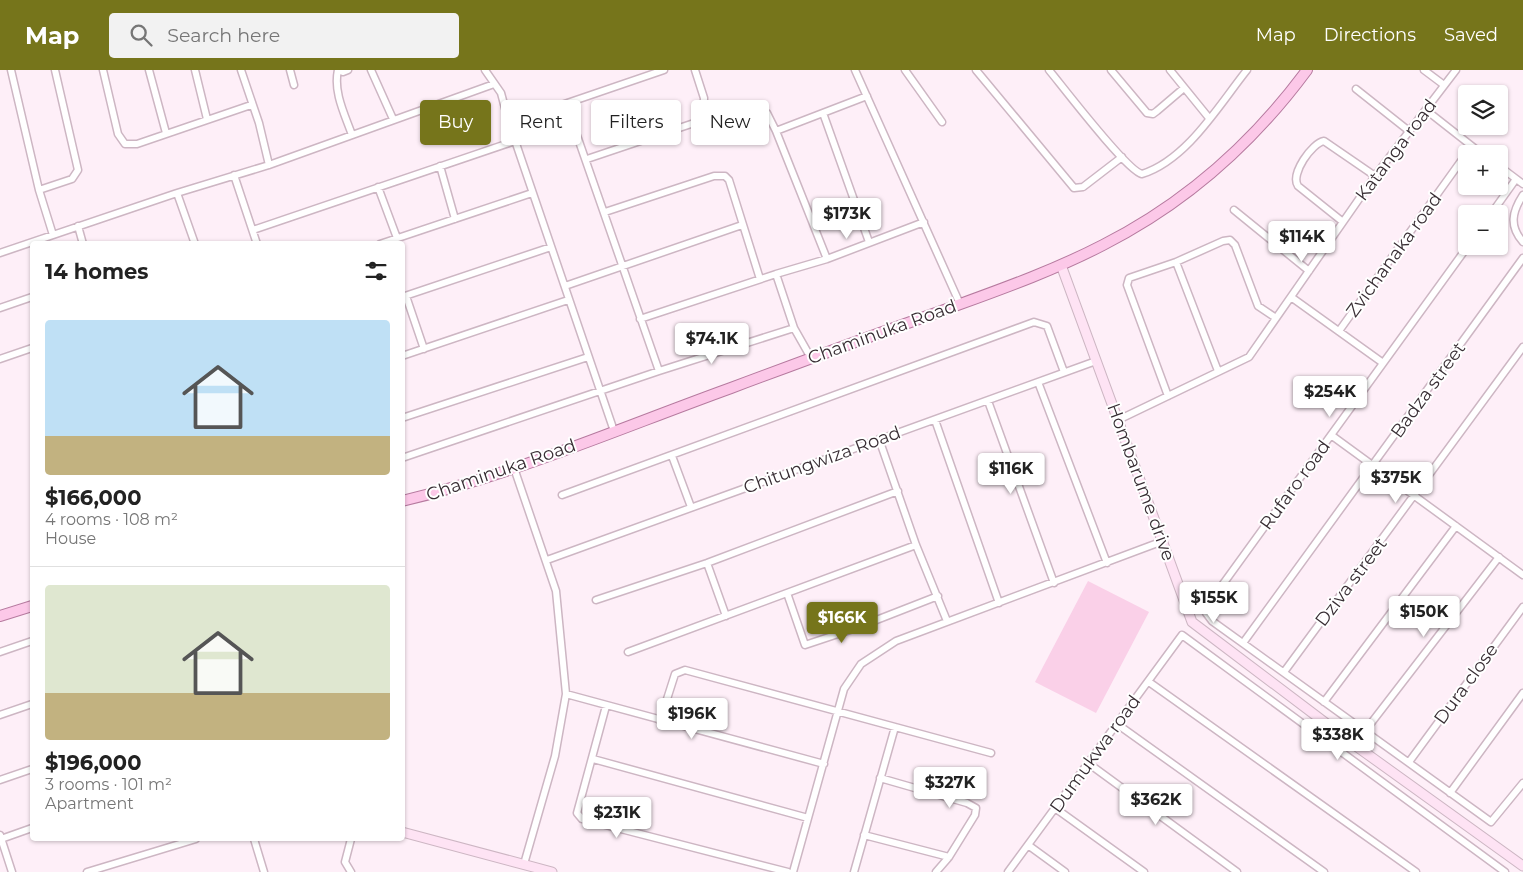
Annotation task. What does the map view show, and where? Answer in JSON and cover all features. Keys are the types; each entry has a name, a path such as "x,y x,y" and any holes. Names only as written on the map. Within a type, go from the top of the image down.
{"main road":[{"name":"Chaminuka Road","path":"405,501 514,468 1061,265 1131,230 1200,182 1258,129 1307,70"},
{"path":"0,616 30,607"}],"street":[{"path":"11,70 39,190 53,235"},
{"path":"39,190 72,178 78,170 55,70"},
{"path":"103,70 118,134 125,144 137,144 251,105"},
{"path":"149,70 166,133"},
{"path":"195,70 207,119"},
{"path":"241,70 251,105 259,122 269,165"},
{"path":"290,70 294,85"},
{"path":"348,70 338,70 337,89 352,135"},
{"path":"371,70 393,120"},
{"path":"578,100 664,70"},
{"path":"696,70 704,100"},
{"path":"855,70 960,304"},
{"path":"905,70 942,122"},
{"path":"976,70 1074,188 1083,187 1122,157"},
{"path":"1050,70 1136,172 1146,172 1183,149 1247,70"},
{"path":"1111,70 1147,113 1153,114 1157,112 1184,88"},
{"path":"1170,70 1209,118"},
{"path":"1424,70 1444,85"},
{"name":"Katanga road","path":"1118,420 1249,357 1375,176 1456,70"},
{"path":"489,71 503,100"},
{"path":"35,241 177,193 269,165 494,84"},
{"path":"1356,89 1409,131"},
{"path":"776,131 867,96"},
{"path":"1426,110 1471,145"},
{"path":"823,113 869,242"},
{"path":"769,117 827,259"},
{"path":"586,159 691,124"},
{"path":"1343,222 1298,186 1295,178 1298,169 1318,143 1324,141 1375,176"},
{"path":"252,230 503,145"},
{"path":"516,145 614,430"},
{"path":"581,145 659,371"},
{"name":"Zvichanaka road","path":"1339,331 1458,165"},
{"path":"440,166 455,219"},
{"path":"1508,173 1523,184"},
{"path":"234,176 256,241"},
{"path":"605,212 720,176 729,180 760,279"},
{"path":"1497,205 1516,179"},
{"path":"378,187 397,238"},
{"path":"177,193 194,241"},
{"path":"388,241 532,193"},
{"path":"1523,195 1513,214 1515,234 1523,242"},
{"path":"1234,210 1309,271"},
{"path":"640,320 760,279 827,259 924,222"},
{"path":"564,286 742,225"},
{"path":"78,226 82,241"},
{"path":"1168,396 1127,285 1129,278 1176,262 1223,241 1230,240 1235,245 1258,306 1276,318"},
{"path":"0,253 30,243"},
{"path":"405,296 552,247"},
{"name":"Rufaro road","path":"1243,643 1212,621 1206,612 1210,602 1461,255"},
{"name":"Badza street","path":"1243,643 1523,258"},
{"path":"1176,262 1218,371"},
{"name":"Hombarume drive","path":"1061,265 1192,622 1356,746 1523,867"},
{"path":"776,274 794,328 811,358"},
{"path":"1291,297 1383,363"},
{"path":"0,308 30,298"},
{"path":"405,299 424,349"},
{"path":"405,355 568,300"},
{"path":"562,495 1034,322 1047,326 1064,372"},
{"path":"405,457 659,371 794,328"},
{"name":"Dziva street","path":"1284,672 1523,347"},
{"path":"0,359 30,349"},
{"path":"405,417 588,357"},
{"name":"Chitungwiza Road","path":"547,560 1096,361"},
{"path":"1038,382 1107,563"},
{"path":"988,401 1054,583"},
{"path":"935,420 999,603"},
{"path":"1331,435 1523,575"},
{"path":"879,439 916,544 948,622"},
{"path":"672,456 691,508"},
{"path":"514,468 547,560 556,591 566,694 555,756 524,868"},
{"path":"596,600 707,563 898,491"},
{"path":"1324,702 1456,526"},
{"path":"793,872 844,689 861,664 896,641 1163,541"},
{"path":"628,652 916,544"},
{"path":"1365,731 1499,557"},
{"path":"707,563 726,616"},
{"path":"786,593 805,644 856,628 938,596"},
{"name":"Dura close","path":"1409,762 1523,607"},
{"name":"Dumukwa road","path":"1008,872 1182,635 1505,872"},
{"path":"0,652 30,642"},
{"path":"1243,643 1491,822 1522,785"},
{"path":"660,721 675,674 685,670 991,753"},
{"path":"1149,682 1416,872"},
{"path":"1450,793 1523,692"},
{"path":"566,694 824,764"},
{"path":"0,715 30,705"},
{"path":"606,706 593,760 577,813 582,819 788,872"},
{"path":"1117,724 1324,872"},
{"path":"854,872 894,727"},
{"path":"593,760 808,818"},
{"path":"1088,763 1237,872"},
{"path":"0,780 30,770"},
{"path":"880,778 967,803 976,808 975,815 949,857 936,872"},
{"path":"1055,808 1144,872"},
{"path":"12,872 1,837 30,829"},
{"path":"405,833 524,868 552,872"},
{"path":"864,835 949,857"},
{"path":"87,872 189,841"},
{"path":"255,841 264,872"},
{"path":"350,841 344,862 351,872"},
{"path":"1028,845 1065,872"},
{"path":"1520,872 1523,867"}],"shaded area":[{"path":"1088,581 1149,612 1096,713 1035,682"}]}
